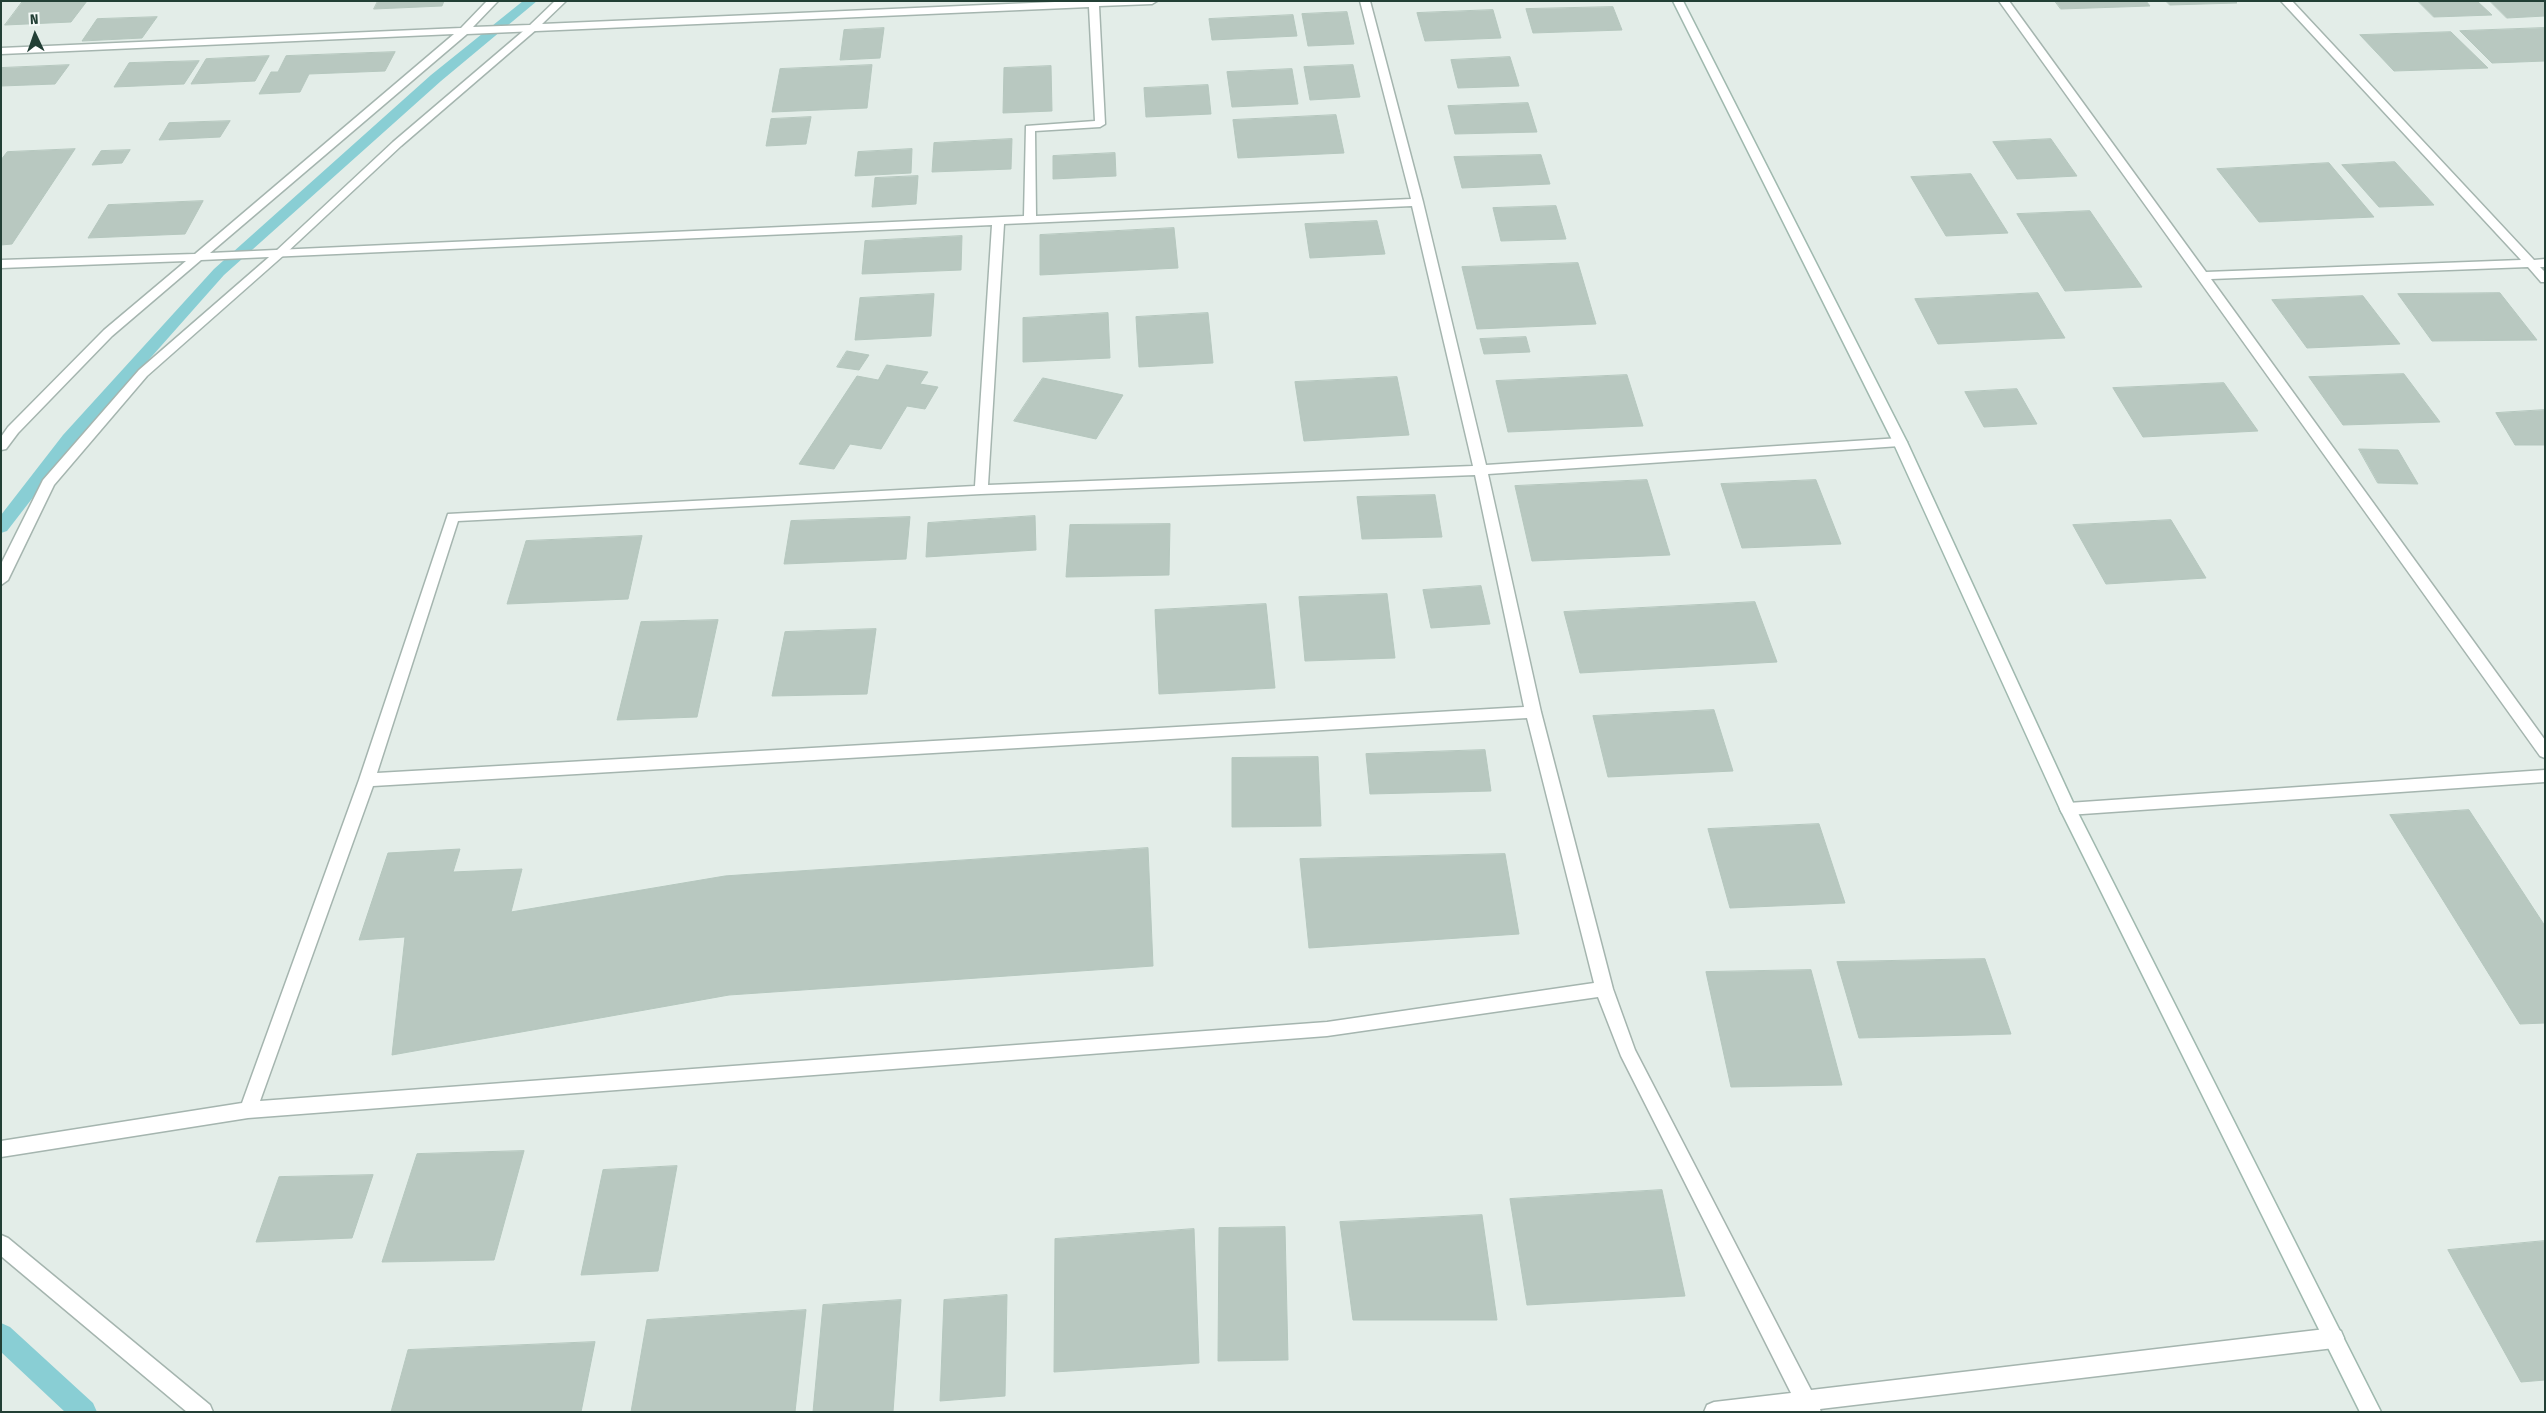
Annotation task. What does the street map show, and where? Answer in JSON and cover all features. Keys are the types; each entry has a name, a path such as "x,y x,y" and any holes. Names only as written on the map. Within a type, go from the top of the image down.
{"street":[{"path":"1,446 13,430 108,333 464,31 493,1"},
{"path":"1,580 23,531 48,483 142,373 280,253 397,144 532,29 561,1"},
{"path":"1,50 532,29 1094,2 1152,1"},
{"path":"1365,1 1418,202 1481,470 1533,712 1604,989 1626,1051 1809,1407"},
{"path":"1678,1 1900,442 2068,809 2371,1412"},
{"path":"2004,1 2200,276 2545,752"},
{"path":"2286,1 2545,279"},
{"path":"1030,220 1030,128 1100,124 1094,2"},
{"path":"1,264 195,258 1418,202"},
{"path":"981,490 998,221"},
{"path":"2200,276 2545,263"},
{"path":"248,1110 367,780 453,517 981,490 1481,470 1900,442"},
{"path":"367,780 1533,712"},
{"path":"2068,809 2545,776"},
{"path":"1,1149 248,1110 1327,1029 1604,989"},
{"path":"1,1244 202,1412"},
{"path":"1714,1412 1809,1407 2334,1338"}],"building":[{"path":"23,1 87,1 71,22 5,25"},
{"path":"378,1 444,1 442,6 374,9"},
{"path":"2055,1 2146,1 2150,6 2061,9"},
{"path":"2166,1 2235,1 2237,3 2170,5"},
{"path":"2418,1 2477,1 2492,15 2434,17"},
{"path":"2490,1 2545,1 2545,16 2507,18"},
{"path":"1613,7 1622,30 1533,33 1526,9"},
{"path":"1493,10 1501,38 1425,41 1417,13"},
{"path":"1347,12 1354,44 1308,46 1302,14"},
{"path":"1293,15 1297,36 1212,40 1209,19"},
{"path":"157,17 142,38 82,41 97,19"},
{"path":"884,28 880,58 840,60 844,30"},
{"path":"2544,28 2545,61 2492,63 2460,31"},
{"path":"2451,32 2488,68 2394,71 2360,35"},
{"path":"395,52 385,71 309,74 300,92 259,94 271,72 278,72 286,56"},
{"path":"269,56 255,81 191,84 206,59"},
{"path":"1510,57 1519,86 1458,88 1451,60"},
{"path":"199,61 184,84 114,87 129,63"},
{"path":"69,65 55,84 1,86 1,68"},
{"path":"872,65 867,108 772,112 780,69"},
{"path":"1353,65 1360,97 1310,100 1304,67"},
{"path":"1051,66 1052,111 1003,113 1004,68"},
{"path":"1292,69 1298,104 1232,107 1227,72"},
{"path":"1208,85 1211,114 1146,117 1144,88"},
{"path":"1528,103 1537,132 1455,134 1448,106"},
{"path":"1336,115 1344,153 1238,158 1233,120"},
{"path":"811,117 806,144 766,146 771,119"},
{"path":"230,121 220,137 159,140 169,123"},
{"path":"1012,139 1011,169 932,172 934,143"},
{"path":"2051,139 2077,176 2017,179 1993,142"},
{"path":"75,149 12,244 1,245 1,160 7,152"},
{"path":"912,149 911,173 855,176 858,152"},
{"path":"130,150 122,163 92,165 101,151"},
{"path":"1115,153 1116,176 1053,179 1053,156"},
{"path":"1541,155 1550,184 1462,188 1454,157"},
{"path":"2395,162 2434,205 2379,207 2342,165"},
{"path":"2329,163 2374,217 2259,222 2217,169"},
{"path":"1971,174 2008,233 1946,236 1911,177"},
{"path":"918,176 916,204 872,207 875,178"},
{"path":"203,201 185,234 88,238 108,205"},
{"path":"1556,206 1566,239 1501,241 1493,208"},
{"path":"2090,211 2142,287 2065,291 2017,214"},
{"path":"1377,221 1385,254 1310,258 1305,224"},
{"path":"1174,228 1178,268 1040,275 1040,235"},
{"path":"962,236 961,270 862,274 865,241"},
{"path":"1578,263 1596,324 1477,329 1462,267"},
{"path":"2038,293 2065,338 1938,344 1915,299"},
{"path":"2500,293 2537,340 2432,341 2398,294"},
{"path":"934,294 931,336 855,340 860,298"},
{"path":"2363,296 2400,344 2307,348 2272,300"},
{"path":"1108,313 1110,358 1023,362 1023,318"},
{"path":"1208,313 1213,363 1139,367 1136,317"},
{"path":"1526,337 1530,352 1484,354 1480,339"},
{"path":"847,351 869,355 859,370 837,367"},
{"path":"887,365 928,372 920,384 938,387 925,409 907,406 881,449 850,444 834,469 799,464 857,376 878,380"},
{"path":"2404,374 2440,422 2343,425 2309,377"},
{"path":"1627,375 1643,426 1508,432 1496,381"},
{"path":"1397,377 1409,435 1304,441 1295,382"},
{"path":"1043,378 1123,395 1096,439 1014,421"},
{"path":"2224,383 2258,431 2143,437 2113,388"},
{"path":"2017,389 2037,424 1984,427 1965,392"},
{"path":"2545,410 2545,445 2515,445 2496,413"},
{"path":"2359,449 2398,450 2418,484 2378,483"},
{"path":"1647,480 1670,555 1532,561 1515,486"},
{"path":"1816,480 1841,544 1742,548 1721,484"},
{"path":"1435,495 1442,537 1362,539 1357,497"},
{"path":"1035,516 1036,550 926,557 928,523"},
{"path":"910,517 906,559 784,564 791,521"},
{"path":"2171,520 2206,578 2106,584 2073,525"},
{"path":"1170,524 1169,575 1066,577 1070,525"},
{"path":"642,536 628,599 507,604 526,541"},
{"path":"1481,586 1490,624 1431,628 1423,590"},
{"path":"1387,594 1395,658 1305,661 1299,597"},
{"path":"1755,602 1777,662 1580,673 1564,612"},
{"path":"1266,604 1275,688 1159,694 1155,610"},
{"path":"718,620 697,717 617,720 641,622"},
{"path":"876,629 867,694 772,696 785,632"},
{"path":"1714,710 1733,771 1608,777 1593,716"},
{"path":"1485,750 1491,791 1370,794 1366,754"},
{"path":"1318,757 1321,826 1232,827 1232,758"},
{"path":"2469,810 2545,926 2545,1023 2520,1024 2390,815"},
{"path":"1819,824 1845,903 1730,908 1708,829"},
{"path":"1148,848 1153,966 729,995 392,1055 405,937 359,940 388,853 460,849 453,872 522,869 511,912 725,876"},
{"path":"1505,854 1519,934 1309,948 1300,859"},
{"path":"1985,959 2011,1034 1859,1038 1837,962"},
{"path":"1811,970 1842,1085 1731,1087 1706,972"},
{"path":"524,1151 494,1260 382,1262 417,1154"},
{"path":"677,1166 658,1271 581,1275 603,1170"},
{"path":"373,1175 352,1238 256,1242 279,1177"},
{"path":"1662,1190 1685,1296 1527,1305 1510,1199"},
{"path":"1482,1215 1497,1320 1353,1320 1340,1222"},
{"path":"1285,1227 1288,1360 1218,1361 1219,1228"},
{"path":"1194,1229 1199,1363 1054,1372 1055,1239"},
{"path":"2545,1241 2545,1380 2521,1382 2448,1250"},
{"path":"1007,1295 1005,1396 940,1401 944,1300"},
{"path":"901,1300 893,1412 813,1412 823,1305"},
{"path":"806,1310 795,1412 631,1412 647,1320"},
{"path":"595,1342 581,1412 391,1412 408,1350"}],"waterway":[{"path":"1,527 69,439 219,272 436,78 531,1"},
{"path":"1,1335 84,1412"}]}
